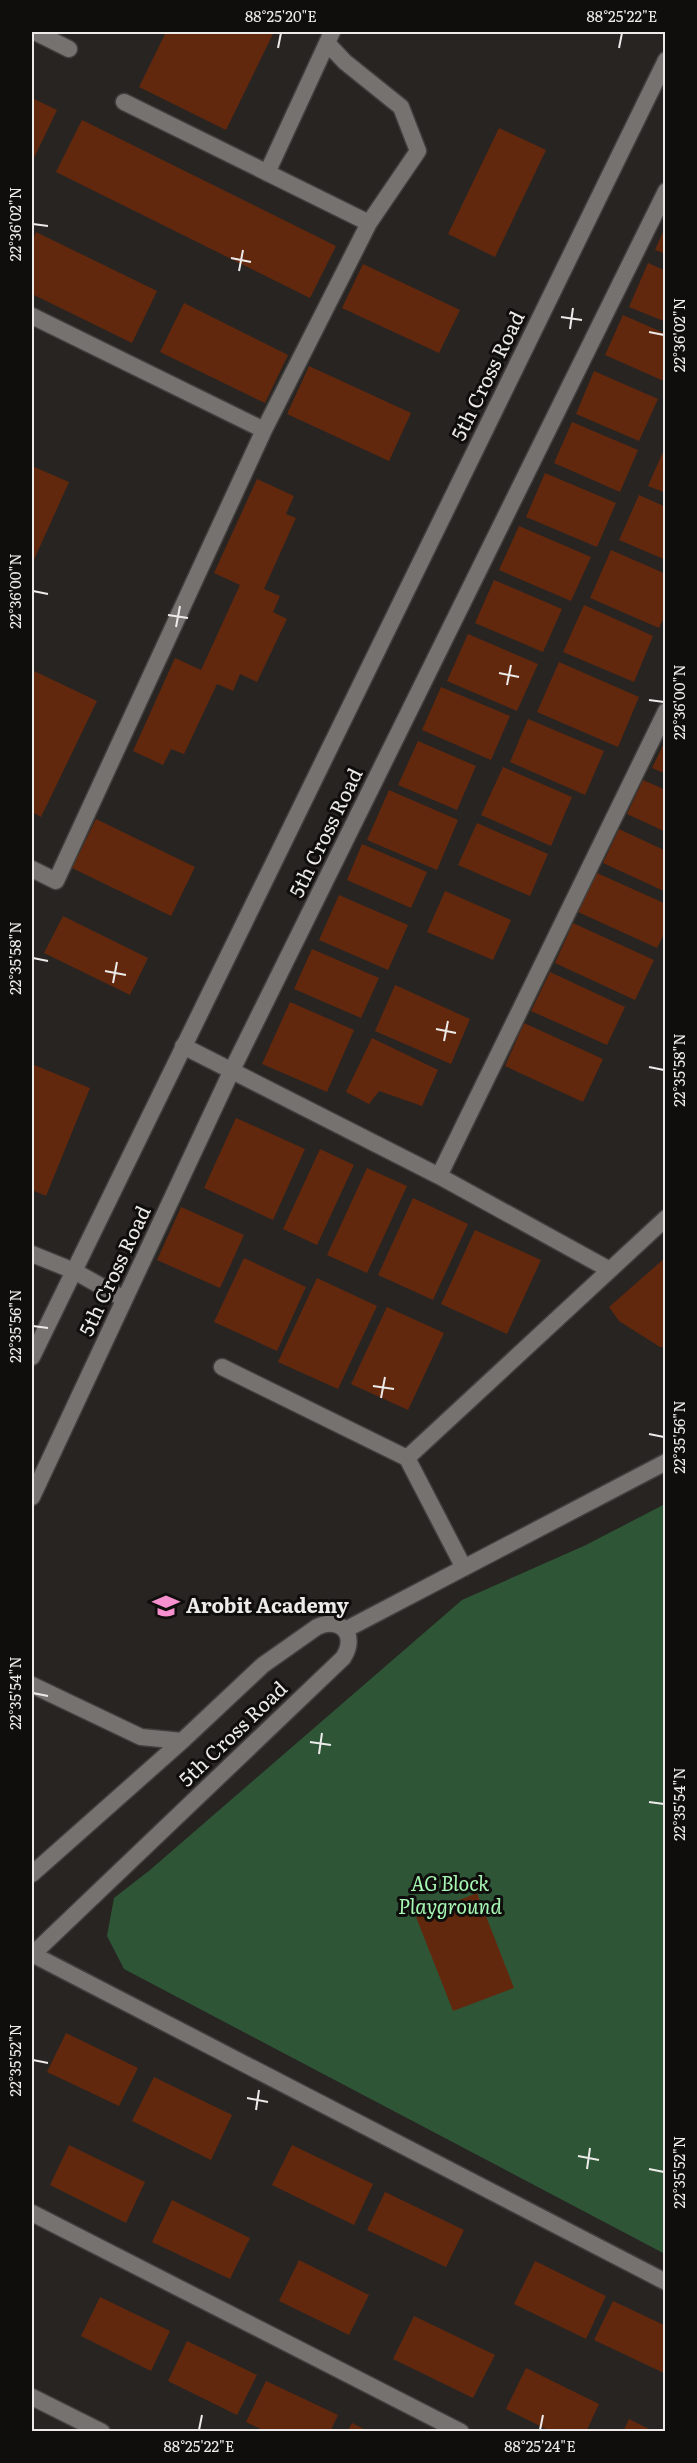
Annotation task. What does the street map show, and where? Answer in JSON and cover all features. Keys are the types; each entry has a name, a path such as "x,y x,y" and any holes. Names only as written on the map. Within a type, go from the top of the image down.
{"street":[{"path":"34,32 69,48"},
{"path":"267,173 330,37"},
{"path":"32,869 56,881 264,430 369,223 418,151 401,107 345,62 330,37"},
{"name":"5th Cross Road","path":"32,1357 666,60"},
{"path":"124,102 369,223"},
{"name":"5th Cross Road","path":"32,1497 232,1070 666,191"},
{"path":"32,316 264,430"},
{"path":"439,1176 666,711"},
{"path":"183,1046 439,1176 610,1270"},
{"path":"407,1458 666,1218"},
{"path":"32,1254 74,1271 124,1299"},
{"path":"222,1367 407,1458 464,1568"},
{"path":"345,1630 666,1462"},
{"name":"5th Cross Road","path":"32,1874 182,1741 263,1665 316,1627 327,1623 337,1624 345,1630 349,1639 349,1649 343,1658 32,1955"},
{"name":"5th Cross Road","path":"32,1685 141,1737 182,1741"},
{"path":"32,1955 666,2282"},
{"path":"32,2213 461,2432"},
{"path":"32,2397 102,2432"}],"green space":[{"name":"AG Block Playground","path":"665,1504 665,2254 124,1969 107,1936 114,1898 150,1870 462,1600 586,1545"}],"building":[{"path":"166,32 274,32 226,130 139,87"},
{"path":"32,98 57,110 32,162"},
{"path":"82,120 336,246 310,298 56,172"},
{"path":"499,128 546,150 495,257 448,234"},
{"path":"666,225 666,254 655,250"},
{"path":"36,232 157,291 132,343 32,294 32,242"},
{"path":"648,263 666,271 666,322 629,307"},
{"path":"363,264 460,310 439,353 342,308"},
{"path":"184,303 288,355 265,403 160,352"},
{"path":"623,315 666,334 666,382 605,355"},
{"path":"309,366 411,413 389,461 287,414"},
{"path":"594,371 658,399 639,441 576,414"},
{"path":"572,422 638,450 620,492 554,463"},
{"path":"666,445 666,493 648,486"},
{"path":"32,466 69,482 32,564"},
{"path":"545,473 616,503 597,547 526,517"},
{"path":"257,479 294,496 286,514 296,518 264,589 280,596 273,612 287,619 257,682 240,674 233,691 217,684 184,754 171,749 163,765 133,751 175,658 201,670 240,585 214,573"},
{"path":"639,495 666,507 666,560 619,540"},
{"path":"519,526 591,557 571,601 499,570"},
{"path":"611,550 666,574 666,613 659,628 590,598"},
{"path":"494,580 562,609 543,652 475,623"},
{"path":"584,605 653,636 634,682 563,652"},
{"path":"468,634 538,664 517,711 447,681"},
{"path":"559,662 639,697 618,747 537,712"},
{"path":"32,670 97,701 41,817 32,812"},
{"path":"441,687 510,716 491,760 422,730"},
{"path":"528,719 604,751 585,795 510,762"},
{"path":"666,739 666,774 652,768"},
{"path":"418,741 476,766 457,810 398,785"},
{"path":"503,767 572,797 551,846 481,815"},
{"path":"643,780 666,790 666,832 627,814"},
{"path":"389,790 458,820 437,870 367,840"},
{"path":"96,819 195,867 171,916 72,868"},
{"path":"477,823 548,854 530,896 458,865"},
{"path":"619,829 666,851 666,892 603,863"},
{"path":"362,844 427,872 411,908 347,880"},
{"path":"597,873 666,904 666,930 657,948 578,912"},
{"path":"445,891 511,920 493,960 427,932"},
{"path":"339,895 408,925 388,970 319,940"},
{"path":"63,916 148,958 130,995 44,953"},
{"path":"573,923 654,960 635,1000 555,963"},
{"path":"312,949 379,978 361,1018 294,989"},
{"path":"550,972 625,1007 607,1045 531,1011"},
{"path":"395,985 470,1019 451,1064 375,1031"},
{"path":"290,1002 354,1030 327,1092 262,1064"},
{"path":"524,1023 603,1059 583,1102 505,1066"},
{"path":"372,1038 438,1070 422,1106 379,1091 369,1104 346,1092"},
{"path":"32,1064 90,1088 46,1196 32,1190"},
{"path":"236,1118 305,1149 273,1220 204,1188"},
{"path":"320,1149 354,1165 317,1245 283,1229"},
{"path":"367,1168 407,1186 367,1273 327,1255"},
{"path":"413,1198 468,1224 433,1300 378,1275"},
{"path":"181,1207 244,1235 220,1288 157,1260"},
{"path":"475,1230 541,1260 507,1334 441,1304"},
{"path":"666,1257 666,1347 660,1347 619,1321 609,1307"},
{"path":"244,1258 306,1287 277,1351 214,1322"},
{"path":"317,1278 377,1306 338,1389 278,1362"},
{"path":"387,1307 444,1333 408,1410 351,1384"},
{"path":"477,1893 514,1988 453,2011 416,1917"},
{"path":"66,2033 138,2068 119,2106 47,2072"},
{"path":"154,2077 232,2115 211,2160 132,2121"},
{"path":"69,2145 145,2182 126,2223 50,2185"},
{"path":"292,2145 373,2184 354,2225 272,2185"},
{"path":"385,2192 464,2230 446,2267 367,2230"},
{"path":"172,2200 250,2238 230,2279 152,2242"},
{"path":"299,2260 369,2295 349,2335 279,2301"},
{"path":"535,2261 606,2296 586,2339 514,2304"},
{"path":"100,2297 170,2331 151,2371 81,2336"},
{"path":"613,2301 666,2326 666,2374 594,2340"},
{"path":"414,2316 495,2355 473,2398 393,2359"},
{"path":"187,2341 257,2375 237,2415 168,2381"},
{"path":"526,2368 599,2404 586,2432 552,2432 506,2409"},
{"path":"266,2381 338,2415 330,2432 267,2432 246,2422"},
{"path":"629,2419 655,2432 623,2432"},
{"path":"352,2423 370,2432 347,2432"}],"place":[{"name":"Arobit Academy","path":"166,1606"}]}
